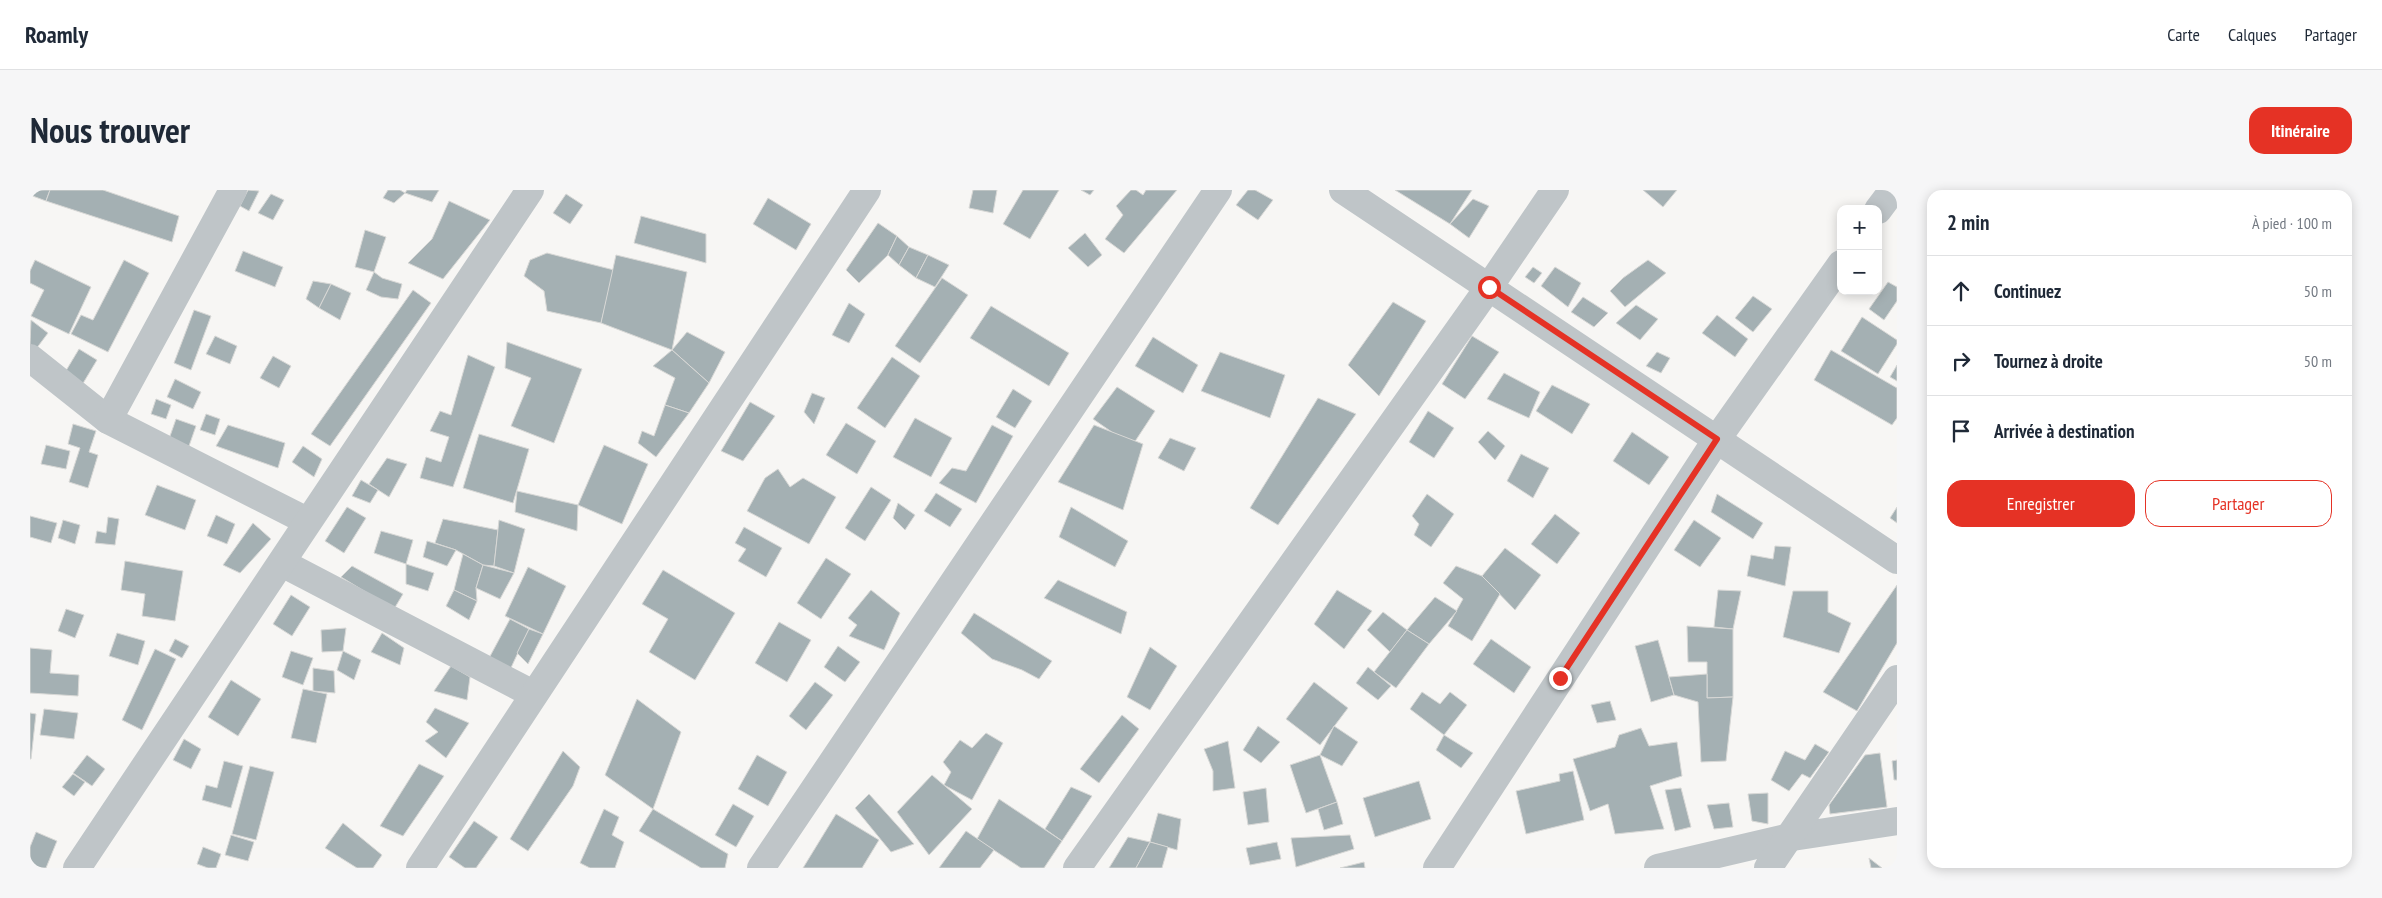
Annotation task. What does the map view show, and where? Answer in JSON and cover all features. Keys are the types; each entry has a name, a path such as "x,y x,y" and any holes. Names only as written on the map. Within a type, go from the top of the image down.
{"street":[{"path":"108,420 233,190"},
{"path":"78,868 282,563 307,521 530,190"},
{"path":"420,868 867,190"},
{"path":"761,868 1218,190"},
{"path":"1343,190 1897,560"},
{"path":"1077,868 1489,287 1555,190"},
{"path":"1882,205 1893,190"},
{"path":"1437,868 1717,439 1837,270"},
{"path":"30,358 108,420 307,521"},
{"path":"282,563 533,694"},
{"path":"1768,868 1786,838 1897,679"},
{"path":"1658,868 1786,838 1897,821"}],"building":[{"path":"30,190 50,190 46,201 30,195"},
{"path":"50,190 103,190 179,216 172,242 46,201"},
{"path":"248,190 259,191 249,211 240,206"},
{"path":"388,190 400,190 405,193 394,203 383,198"},
{"path":"407,190 439,190 432,202 405,193"},
{"path":"973,190 997,190 993,213 969,208"},
{"path":"1023,190 1059,190 1030,239 1003,224"},
{"path":"1081,190 1094,190 1090,195"},
{"path":"1131,190 1136,190 1143,195 1146,190 1177,190 1124,253 1105,239 1123,215 1116,206"},
{"path":"1248,190 1255,190 1273,200 1258,220 1236,205"},
{"path":"1395,190 1472,190 1450,224"},
{"path":"1643,190 1677,190 1663,207"},
{"path":"271,194 284,200 273,220 258,213"},
{"path":"566,194 583,205 570,224 553,213"},
{"path":"768,198 811,224 796,250 753,224"},
{"path":"1473,199 1489,206 1469,238 1450,224"},
{"path":"449,201 490,220 443,279 408,263 432,239"},
{"path":"641,216 706,234 706,263 634,243"},
{"path":"878,223 897,236 888,255 859,283 846,270"},
{"path":"365,230 386,237 374,272 355,267"},
{"path":"1085,233 1102,255 1088,267 1068,248"},
{"path":"897,236 909,247 899,265 888,255"},
{"path":"909,247 928,255 916,278 899,265"},
{"path":"243,251 283,267 275,287 235,271"},
{"path":"547,253 614,270 601,323 547,311 544,291 524,276 530,260"},
{"path":"616,255 687,272 672,350 601,323"},
{"path":"928,255 949,265 935,287 916,278"},
{"path":"35,260 91,287 69,334 31,316 44,290 30,283 30,271"},
{"path":"124,260 149,273 108,352 71,334 81,315 93,320"},
{"path":"1648,260 1666,273 1625,307 1610,291 1623,278"},
{"path":"1533,267 1542,273 1534,283 1525,277"},
{"path":"1555,267 1581,283 1568,307 1541,286"},
{"path":"374,272 382,278 402,284 398,299 381,297 366,290"},
{"path":"942,278 968,295 920,363 895,346"},
{"path":"313,281 331,284 319,308 306,299"},
{"path":"1888,282 1897,287 1897,301 1884,320 1869,309 1879,295 1882,295 1882,291"},
{"path":"331,284 351,293 340,320 319,308"},
{"path":"413,290 431,303 330,446 311,434"},
{"path":"1753,296 1772,309 1753,332 1735,318"},
{"path":"1583,297 1608,313 1594,327 1571,312"},
{"path":"1393,302 1426,321 1379,396 1348,365"},
{"path":"849,303 865,314 849,343 832,335"},
{"path":"1636,305 1658,319 1640,340 1616,323"},
{"path":"991,306 1069,353 1049,386 970,338"},
{"path":"194,310 211,316 191,370 174,363"},
{"path":"1717,315 1748,339 1735,357 1702,333"},
{"path":"1862,317 1897,340 1897,344 1878,374 1841,351"},
{"path":"31,320 48,333 36,349 30,344"},
{"path":"687,332 725,352 709,383 672,350"},
{"path":"215,336 237,346 230,364 206,354"},
{"path":"1472,336 1499,352 1465,399 1442,384"},
{"path":"1153,337 1198,365 1183,393 1135,366"},
{"path":"507,342 582,369 554,443 511,426 531,378 505,368"},
{"path":"79,349 97,360 82,385 64,374"},
{"path":"672,350 709,383 689,413 665,405 675,378 653,366"},
{"path":"1831,350 1897,388 1897,418 1892,425 1814,380"},
{"path":"1220,352 1285,375 1270,418 1201,391"},
{"path":"1657,352 1670,358 1661,373 1646,366"},
{"path":"468,355 495,367 453,487 420,478 426,457 441,462 449,437 430,431 440,411 451,415"},
{"path":"273,356 291,366 279,388 260,378"},
{"path":"892,357 920,376 885,428 857,408"},
{"path":"1897,365 1897,381 1890,377"},
{"path":"1504,373 1540,392 1529,418 1487,399"},
{"path":"175,379 201,392 193,409 167,397"},
{"path":"1552,385 1590,404 1572,434 1536,411"},
{"path":"1117,387 1155,411 1132,446 1093,419"},
{"path":"1013,389 1032,401 1015,428 996,417"},
{"path":"812,393 825,398 814,424 804,412"},
{"path":"1318,398 1356,414 1278,525 1250,508"},
{"path":"156,399 171,405 166,419 151,414"},
{"path":"750,402 775,416 743,461 721,451"},
{"path":"665,405 689,413 656,457 638,443 642,431 654,436"},
{"path":"1428,411 1454,428 1434,458 1409,442"},
{"path":"206,414 220,419 215,435 200,430"},
{"path":"915,418 952,438 931,477 893,457"},
{"path":"176,419 196,426 189,446 169,439"},
{"path":"846,423 876,441 857,474 826,455"},
{"path":"73,424 96,431 89,452 98,455 88,488 69,482 80,448 68,444"},
{"path":"228,425 285,443 278,468 216,446"},
{"path":"992,425 1013,436 976,503 939,483 952,468 966,471"},
{"path":"1094,425 1143,444 1123,510 1058,482"},
{"path":"1488,431 1505,446 1495,460 1478,442"},
{"path":"1632,432 1669,457 1649,485 1613,461"},
{"path":"479,434 529,449 513,503 463,488"},
{"path":"1170,438 1196,448 1184,471 1158,458"},
{"path":"46,445 70,451 66,469 41,464"},
{"path":"604,445 648,464 622,524 578,505"},
{"path":"303,446 322,459 314,477 292,462"},
{"path":"1521,454 1549,468 1533,498 1507,481"},
{"path":"387,458 407,464 389,497 369,484"},
{"path":"778,469 790,487 803,478 836,497 809,544 747,511 765,478"},
{"path":"361,480 378,490 370,503 352,496"},
{"path":"157,485 196,500 185,530 145,515"},
{"path":"871,487 891,500 865,541 845,528"},
{"path":"517,491 578,505 577,531 515,512"},
{"path":"936,493 962,509 950,527 924,511"},
{"path":"1427,494 1454,514 1431,547 1414,535 1419,524 1412,516"},
{"path":"1717,494 1763,523 1753,539 1711,512"},
{"path":"898,503 915,515 905,530 893,518"},
{"path":"347,507 366,518 344,553 325,541"},
{"path":"1071,507 1128,541 1115,567 1059,537"},
{"path":"1897,507 1897,523 1890,518"},
{"path":"1555,514 1580,533 1557,564 1531,544"},
{"path":"216,515 235,524 227,544 207,536"},
{"path":"30,516 57,523 51,543 30,537"},
{"path":"108,517 119,519 115,545 95,543 97,531 106,533"},
{"path":"443,519 498,530 494,566 483,565 456,550 435,543"},
{"path":"63,520 80,525 75,544 58,538"},
{"path":"499,520 525,529 514,573 494,566"},
{"path":"1694,520 1721,538 1700,567 1674,550"},
{"path":"253,523 271,539 240,573 223,565"},
{"path":"744,527 782,548 766,577 738,561 746,549 735,543"},
{"path":"381,531 413,540 406,564 374,553"},
{"path":"427,541 456,550 447,566 423,557"},
{"path":"1775,546 1791,547 1785,586 1747,576 1751,555 1773,559"},
{"path":"1505,548 1541,575 1515,610 1482,576"},
{"path":"463,554 483,565 476,588 477,601 454,590"},
{"path":"826,558 851,574 821,619 797,603"},
{"path":"125,561 183,571 175,621 142,616 145,594 121,590"},
{"path":"406,564 434,573 428,591 406,584"},
{"path":"483,565 514,573 500,599 476,588"},
{"path":"352,566 403,594 394,609 341,577"},
{"path":"1456,566 1482,576 1500,594 1472,641 1448,626 1463,599 1443,583"},
{"path":"528,567 566,586 543,634 505,616"},
{"path":"663,570 735,613 695,680 649,652 668,619 642,604"},
{"path":"1058,580 1127,612 1121,634 1044,598"},
{"path":"1897,585 1897,643 1857,711 1823,692"},
{"path":"454,590 477,601 469,620 446,606"},
{"path":"871,590 900,613 884,650 849,636 857,625 848,618"},
{"path":"1337,590 1372,611 1344,649 1314,624"},
{"path":"1718,590 1741,591 1733,629 1714,627"},
{"path":"1793,591 1828,591 1828,612 1851,623 1839,653 1783,637"},
{"path":"291,595 310,607 292,636 273,624"},
{"path":"1435,597 1457,611 1429,644 1407,630"},
{"path":"66,609 84,615 75,638 58,631"},
{"path":"1383,612 1407,630 1390,652 1367,630"},
{"path":"974,613 1052,661 1039,679 1022,670 992,659 961,633"},
{"path":"510,619 529,629 509,672 488,660"},
{"path":"779,622 811,640 787,682 755,663"},
{"path":"1687,626 1733,629 1733,697 1707,698 1707,662 1688,662"},
{"path":"346,628 343,651 322,652 321,630"},
{"path":"529,629 543,634 528,664 517,653"},
{"path":"1407,630 1429,644 1396,688 1374,672"},
{"path":"117,633 145,641 138,665 109,656"},
{"path":"382,633 404,648 400,665 371,652"},
{"path":"175,639 189,646 182,658 169,651"},
{"path":"1491,639 1531,667 1514,693 1473,664"},
{"path":"1658,640 1674,695 1651,702 1635,646"},
{"path":"838,646 860,662 845,682 824,667"},
{"path":"1150,647 1177,666 1150,710 1127,697"},
{"path":"30,648 52,650 50,673 79,675 78,696 30,693"},
{"path":"155,649 176,659 142,730 122,720"},
{"path":"291,651 313,658 303,685 282,677"},
{"path":"343,651 361,660 354,680 337,670"},
{"path":"451,666 470,677 467,700 434,691"},
{"path":"1368,667 1391,686 1378,700 1356,683"},
{"path":"313,668 334,671 335,693 313,691"},
{"path":"1707,674 1707,698 1733,697 1726,761 1701,762 1698,702 1674,695 1669,677"},
{"path":"231,680 261,699 238,736 208,717"},
{"path":"815,682 833,695 806,730 789,716"},
{"path":"1314,682 1348,708 1320,745 1286,719"},
{"path":"303,689 327,694 316,743 291,738"},
{"path":"1422,692 1440,704 1450,692 1467,705 1444,735 1410,709"},
{"path":"637,699 681,732 653,809 605,775"},
{"path":"1610,701 1616,720 1597,723 1591,705"},
{"path":"435,708 469,723 446,758 425,741 438,732 426,722"},
{"path":"44,709 78,713 74,739 40,735"},
{"path":"30,713 36,714 31,759 30,759"},
{"path":"1122,715 1139,729 1099,783 1080,769"},
{"path":"1258,726 1280,742 1261,763 1243,750"},
{"path":"1334,726 1358,742 1342,766 1320,755"},
{"path":"1641,728 1649,746 1677,742 1682,776 1650,786 1664,829 1615,834 1608,804 1590,811 1573,759 1615,747 1619,735"},
{"path":"986,733 1003,743 972,800 944,785 951,772 943,762 960,740 972,748"},
{"path":"1444,735 1473,753 1461,768 1436,750"},
{"path":"184,739 201,749 191,769 173,760"},
{"path":"1228,741 1235,788 1213,791 1213,771 1204,749"},
{"path":"1815,744 1829,752 1810,778 1802,774 1789,791 1771,780 1785,751 1805,760"},
{"path":"563,751 580,767 573,786 528,851 510,839"},
{"path":"1880,753 1887,807 1830,814 1829,805 1865,755"},
{"path":"87,755 105,769 92,786 73,773"},
{"path":"757,755 787,772 768,806 738,789"},
{"path":"1320,755 1337,802 1306,813 1290,765"},
{"path":"1897,760 1897,780 1894,780 1892,761"},
{"path":"224,761 243,766 231,808 202,800 206,785 217,788"},
{"path":"419,764 444,776 403,836 380,826"},
{"path":"250,766 274,772 256,840 232,834"},
{"path":"1573,771 1584,820 1526,834 1516,791 1560,781 1559,774"},
{"path":"73,774 85,782 74,796 62,787"},
{"path":"932,775 972,809 929,855 897,812"},
{"path":"1419,781 1431,819 1375,837 1363,798"},
{"path":"1071,787 1092,796 1062,841 1045,829"},
{"path":"1266,788 1269,822 1248,825 1243,792"},
{"path":"1681,788 1691,827 1675,831 1665,790"},
{"path":"1768,793 1768,824 1752,821 1748,794"},
{"path":"869,794 914,844 891,852 855,808"},
{"path":"999,799 1062,841 1044,868 1021,868 977,839"},
{"path":"1337,802 1343,824 1324,830 1318,809"},
{"path":"1729,803 1733,827 1714,829 1707,805"},
{"path":"733,804 754,816 736,847 715,835"},
{"path":"604,809 619,817 612,835 624,842 615,868 590,868 580,863"},
{"path":"653,809 728,854 725,868 701,868 639,831"},
{"path":"1158,813 1181,819 1177,850 1150,842"},
{"path":"836,814 879,840 862,868 803,868"},
{"path":"474,821 498,837 476,868 465,868 449,857"},
{"path":"343,823 382,855 373,868 357,868 325,848"},
{"path":"966,831 994,850 980,868 939,868"},
{"path":"36,832 57,841 46,868 30,868 30,847"},
{"path":"231,835 254,842 248,861 225,855"},
{"path":"1350,835 1354,849 1296,867 1291,838"},
{"path":"1128,837 1150,842 1136,868 1109,868"},
{"path":"1150,842 1168,847 1162,868 1136,868"},
{"path":"1277,842 1281,859 1250,865 1246,848"},
{"path":"203,847 221,854 216,868 208,868 197,864"},
{"path":"1869,858 1882,868 1871,868"},
{"path":"1364,862 1365,868 1340,868"}],"route":[{"path":"1489,287 1717,439 1560,678"}]}
